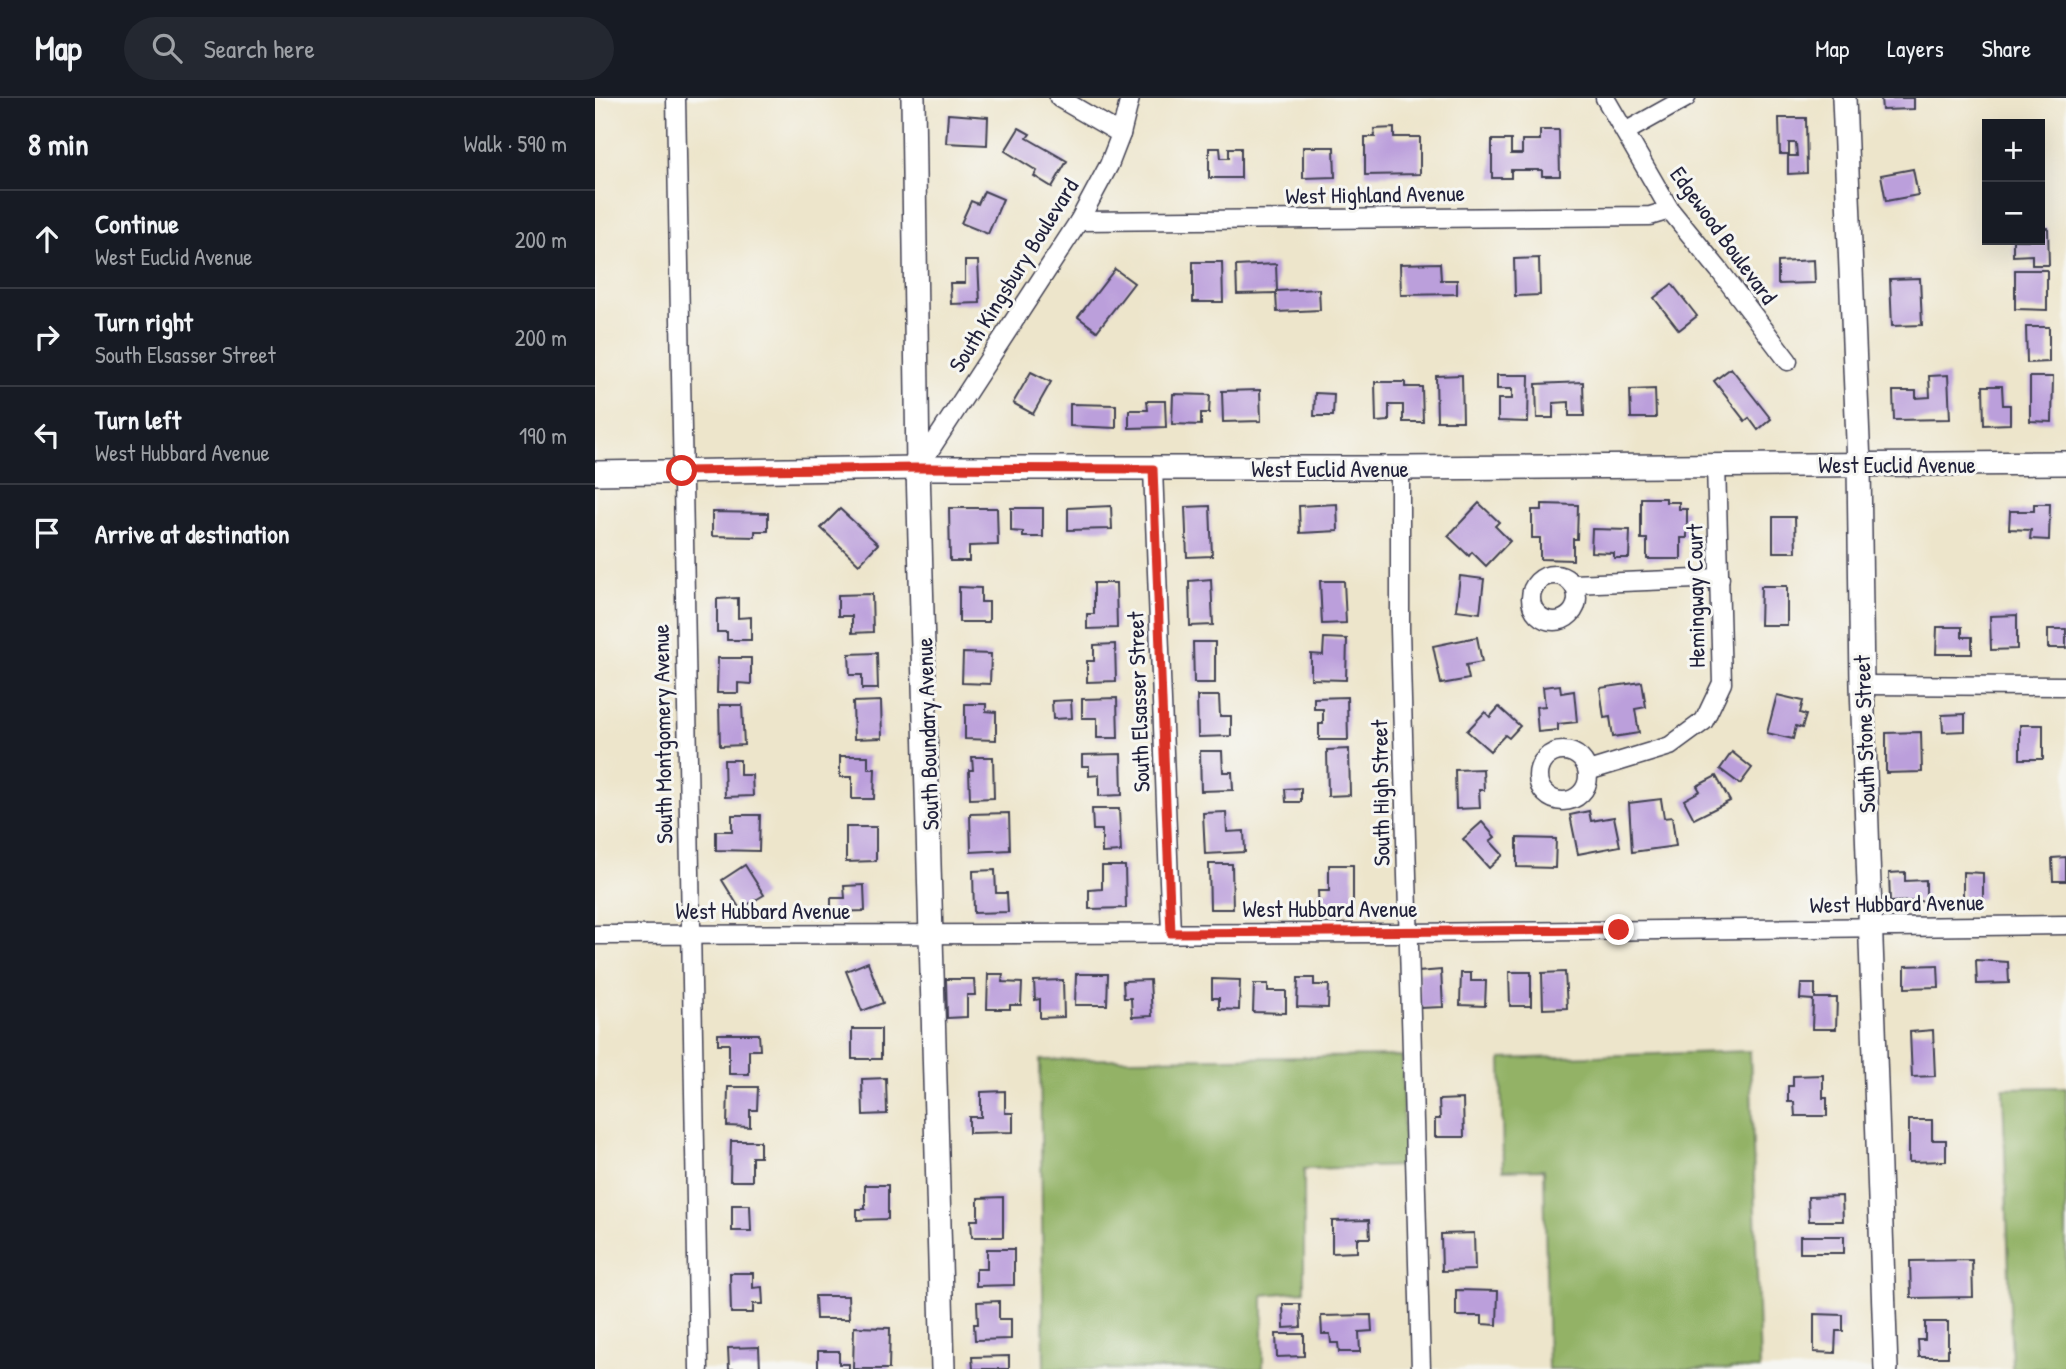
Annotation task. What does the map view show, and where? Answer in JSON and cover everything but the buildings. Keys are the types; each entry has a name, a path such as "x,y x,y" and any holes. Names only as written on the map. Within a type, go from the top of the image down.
{"street":[{"name":"South Montgomery Avenue","path":"675,98 699,1369"},
{"name":"South Boundary Avenue","path":"913,98 918,468 943,1369"},
{"path":"1059,98 1121,134"},
{"name":"South Kingsbury Boulevard","path":"918,468 1079,221 1109,165 1121,134 1130,98"},
{"name":"Edgewood Boulevard","path":"1605,98 1670,210 1788,361"},
{"path":"1625,132 1686,98"},
{"name":"South Stone Street","path":"1844,98 1859,465 1861,685 1885,1369"},
{"name":"West Highland Avenue","path":"1079,221 1650,216 1670,210"},
{"name":"West Euclid Avenue","path":"595,473 918,468 2066,463"},
{"name":"Hemingway Court","path":"1588,771 1670,746 1704,721 1722,683 1716,464"},
{"name":"South High Street","path":"1400,468 1400,629 1421,1369"},
{"name":"South Elsasser Street","path":"1153,469 1171,933"},
{"path":"1573,584 1720,578"},
{"path":"1861,685 2066,686"},
{"name":"West Hubbard Avenue","path":"595,935 1408,933 2066,925"}],"green space":[{"path":"1750,1051 1760,1369 1548,1369 1544,1169 1503,1170 1501,1059"},
{"path":"1402,1056 1404,1166 1304,1169 1304,1291 1263,1295 1263,1369 1044,1369 1040,1060"},
{"path":"2066,1087 2066,1369 2012,1369 2003,1088"}],"route":[{"path":"682,471 1153,469 1171,933 1619,930"}]}
